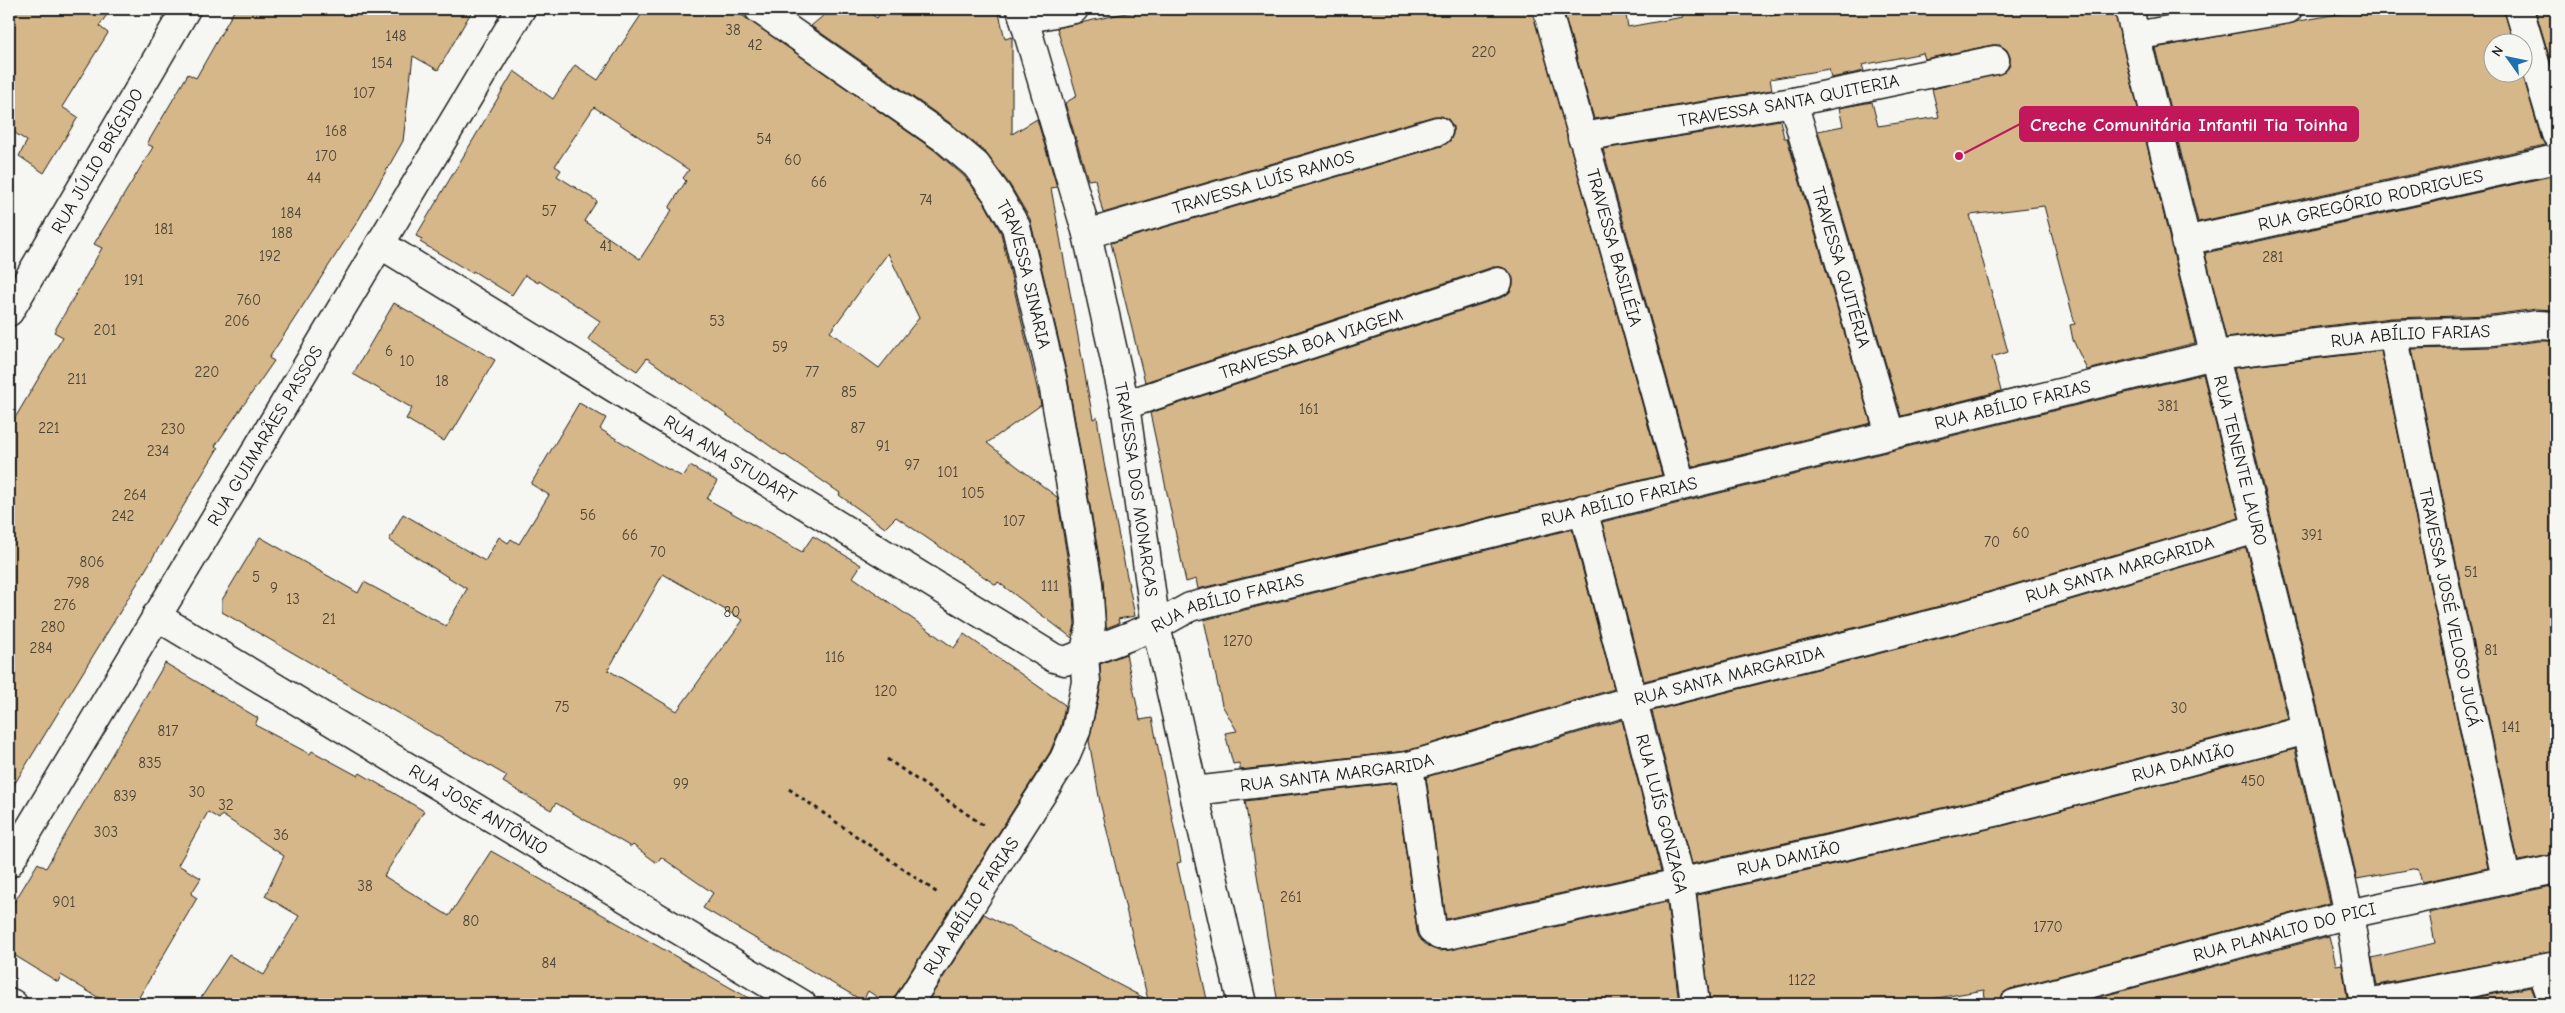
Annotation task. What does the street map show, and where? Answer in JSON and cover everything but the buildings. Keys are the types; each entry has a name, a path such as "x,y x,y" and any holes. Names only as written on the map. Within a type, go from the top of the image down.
{"street":[{"name":"RUA JÚLIO BRÍGIDO","path":"9,312 186,9"},
{"name":"RUA GUIMARÃES PASSOS","path":"9,863 521,9"},
{"name":"TRAVESSA SINARIA","path":"759,9 944,138 976,165 997,194 1016,227 1052,378 1088,584 1091,625 1084,655"},
{"path":"1022,14 1074,9"},
{"name":"TRAVESSA BASILÉIA","path":"1547,9 1681,485"},
{"name":"RUA TENENTE LAURO","path":"2129,9 2184,242 2307,730 2348,914 2363,1004"},
{"path":"2136,36 2288,9"},
{"path":"2519,9 2556,134"},
{"name":"TRAVESSA DOS MONARCAS","path":"1022,14 1087,234 1125,405 1156,626 1231,965 1242,1004"},
{"name":"TRAVESSA SANTA QUITERIA","path":"1582,137 1793,102 1995,60"},
{"name":"TRAVESSA QUITÉRIA","path":"1793,102 1890,434"},
{"name":"TRAVESSA LUÍS RAMOS","path":"1087,234 1438,131"},
{"name":"RUA GREGÓRIO RODRIGUES","path":"2184,242 2556,159"},
{"name":"RUA ANA STUDART","path":"380,244 1054,658 1065,661 1084,655"},
{"name":"TRAVESSA BOA VIAGEM","path":"1125,405 1498,282"},
{"name":"RUA ABÍLIO FARIAS","path":"908,1004 1064,759 1076,731 1086,682 1084,655 1156,626 1190,607 2214,355 2392,334 2492,331 2556,326"},
{"name":"TRAVESSA JOSÉ VELOSO JUCÁ","path":"2392,334 2506,879"},
{"name":"RUA LUÍS GONZAGA","path":"1583,510 1680,882 1695,1004"},
{"name":"RUA SANTA MARGARIDA","path":"1194,791 1409,766 1633,700 1948,620 2256,529"},
{"name":"RUA JOSÉ ANTÔNIO","path":"156,616 802,1004"},
{"name":"RUA DAMIÃO","path":"1409,766 1432,929 1439,935 1567,910 1680,882 1999,810 2307,730"},
{"name":"RUA PLANALTO DO PICI","path":"2014,1004 2348,914 2556,869"},
{"path":"2363,1004 2549,968 2554,1004"},
{"path":"9,1002 13,1004"}],"path":[{"path":"887,759 1010,844"},
{"path":"790,789 966,913"}],"place":[{"name":"Creche Comunitária Infantil Tia Toinha","path":"1959,156"}]}
